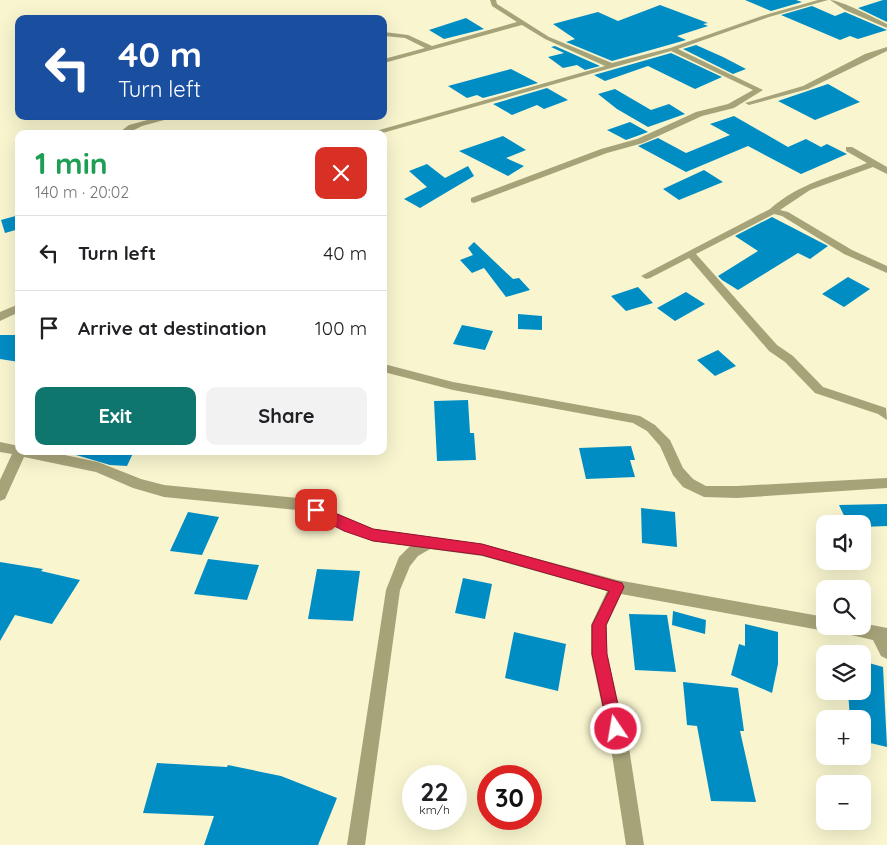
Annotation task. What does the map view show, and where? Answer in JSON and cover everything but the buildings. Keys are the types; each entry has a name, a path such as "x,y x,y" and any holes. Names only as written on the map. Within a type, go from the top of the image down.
{"street":[{"path":"493,0 494,5 547,38 610,65"},
{"path":"382,130 672,48 767,16 825,0"},
{"path":"833,0 847,9 887,26"},
{"path":"387,60 523,23"},
{"path":"387,34 406,36 430,48"},
{"path":"474,200 604,152 640,141 699,114 731,106 760,90 672,48"},
{"path":"699,114 715,114 798,90 840,71 868,55 887,49"},
{"path":"125,130 159,120"},
{"path":"849,149 887,171"},
{"path":"646,276 773,211 783,201 813,184 844,176 872,164"},
{"path":"773,211 785,214 848,252 887,270"},
{"path":"690,253 773,348 790,358 819,390 882,411 887,415"},
{"path":"0,317 15,309"},
{"path":"387,369 453,386 636,419 651,428 665,442 678,471 688,483 704,491 737,492 887,483"},
{"path":"0,447 15,451"},
{"path":"0,495 19,455"},
{"path":"36,455 98,467 138,484 164,491 298,504 373,535 482,550 617,587 816,622"},
{"path":"356,845 393,590 404,561 411,550 428,543"},
{"path":"617,587 599,625 599,654 620,748 635,845"},
{"path":"882,634 887,651"}],"route":[{"path":"316,510 349,527 373,535 482,550 617,587 599,625 599,654 616,729"}]}
